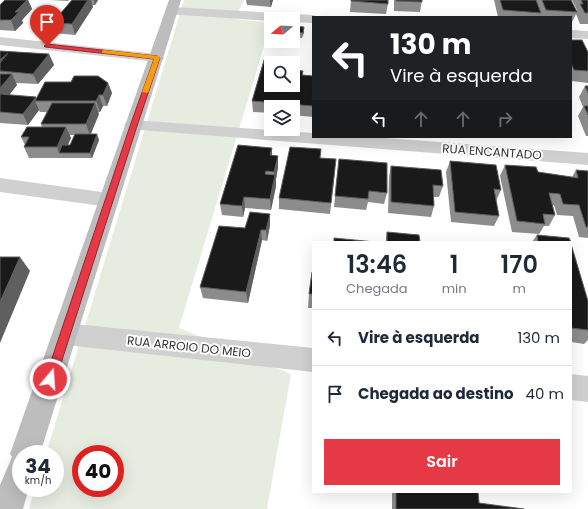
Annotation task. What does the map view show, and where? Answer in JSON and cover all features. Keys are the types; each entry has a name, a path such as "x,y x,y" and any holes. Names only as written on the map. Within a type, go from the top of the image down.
{"street":[{"path":"29,445 133,126 174,6 312,19"},
{"path":"572,34 588,35"},
{"path":"0,41 157,58"},
{"name":"RUA ENCANTADO","path":"133,126 588,159"},
{"path":"0,185 109,200"},
{"name":"RUA ARROIO DO MEIO","path":"65,334 312,360"},
{"path":"572,387 588,389"},
{"path":"5,507 12,490"}],"shaded area":[{"path":"184,0 244,0 235,19 264,22 264,46 179,328 291,374 267,509 29,509 32,497 64,497 64,445 49,445"}],"building":[{"path":"5,0 27,0 15,12 19,12 11,20 0,20 0,5"},
{"path":"72,0 88,0 72,24 39,22 48,13 60,14"},
{"path":"388,0 388,4 351,1"},
{"path":"422,0 422,2 396,1"},
{"path":"500,0 536,0 541,13 503,10"},
{"path":"542,0 571,0 577,12 546,10"},
{"path":"581,0 588,0 588,13 585,13 580,4 583,4"},
{"path":"300,27 304,27 303,33 300,33"},
{"path":"572,40 582,40 588,52 588,71 574,70 572,65"},
{"path":"0,51 49,54 33,74 0,71 0,63 8,53 0,60"},
{"path":"264,60 264,92 300,92 300,71 303,71 302,75 312,76 312,106 300,105 300,100 264,100 264,102 252,101"},
{"path":"0,74 12,74 0,88"},
{"path":"74,76 98,76 108,83 103,95 99,95 96,101 35,101 45,82 71,82"},
{"path":"585,86 588,86 588,93"},
{"path":"0,94 36,97 23,114 0,112"},
{"path":"52,103 95,103 86,124 41,124"},
{"path":"584,106 588,106 588,115"},
{"path":"27,127 66,127 57,147 24,147 29,137 21,137"},
{"path":"75,134 97,134 90,153 59,153 62,145 70,145"},
{"path":"238,145 272,148 270,155 278,156 274,172 266,171 265,174 275,175 270,199 244,197 242,206 220,204"},
{"path":"290,147 321,149 320,158 336,159 331,203 279,198"},
{"path":"339,159 387,163 387,193 369,191 368,199 335,196"},
{"path":"450,161 496,165 501,190 494,189 499,216 455,212"},
{"path":"505,165 536,167 538,172 578,178 576,170 588,171 588,227 586,227 579,205 563,204 560,194 549,193 555,215 543,214 545,224 517,221"},
{"path":"391,166 441,170 443,186 433,185 434,206 391,202"},
{"path":"250,212 270,214 266,230 261,230 246,292 200,287 219,226 245,228"},
{"path":"387,232 419,235 420,241 387,241"},
{"path":"537,235 569,238 570,241 538,241"},
{"path":"334,238 365,241 334,241"},
{"path":"572,247 588,301 588,330 572,328"},
{"path":"0,257 20,257 0,302"},
{"path":"312,272 312,294 309,294"},
{"path":"396,493 478,493 479,503 524,509 396,509"}],"slow traffic":[{"path":"104,52 157,58 145,92"}],"route":[{"path":"47,46 157,58 133,126 50,379"}]}
